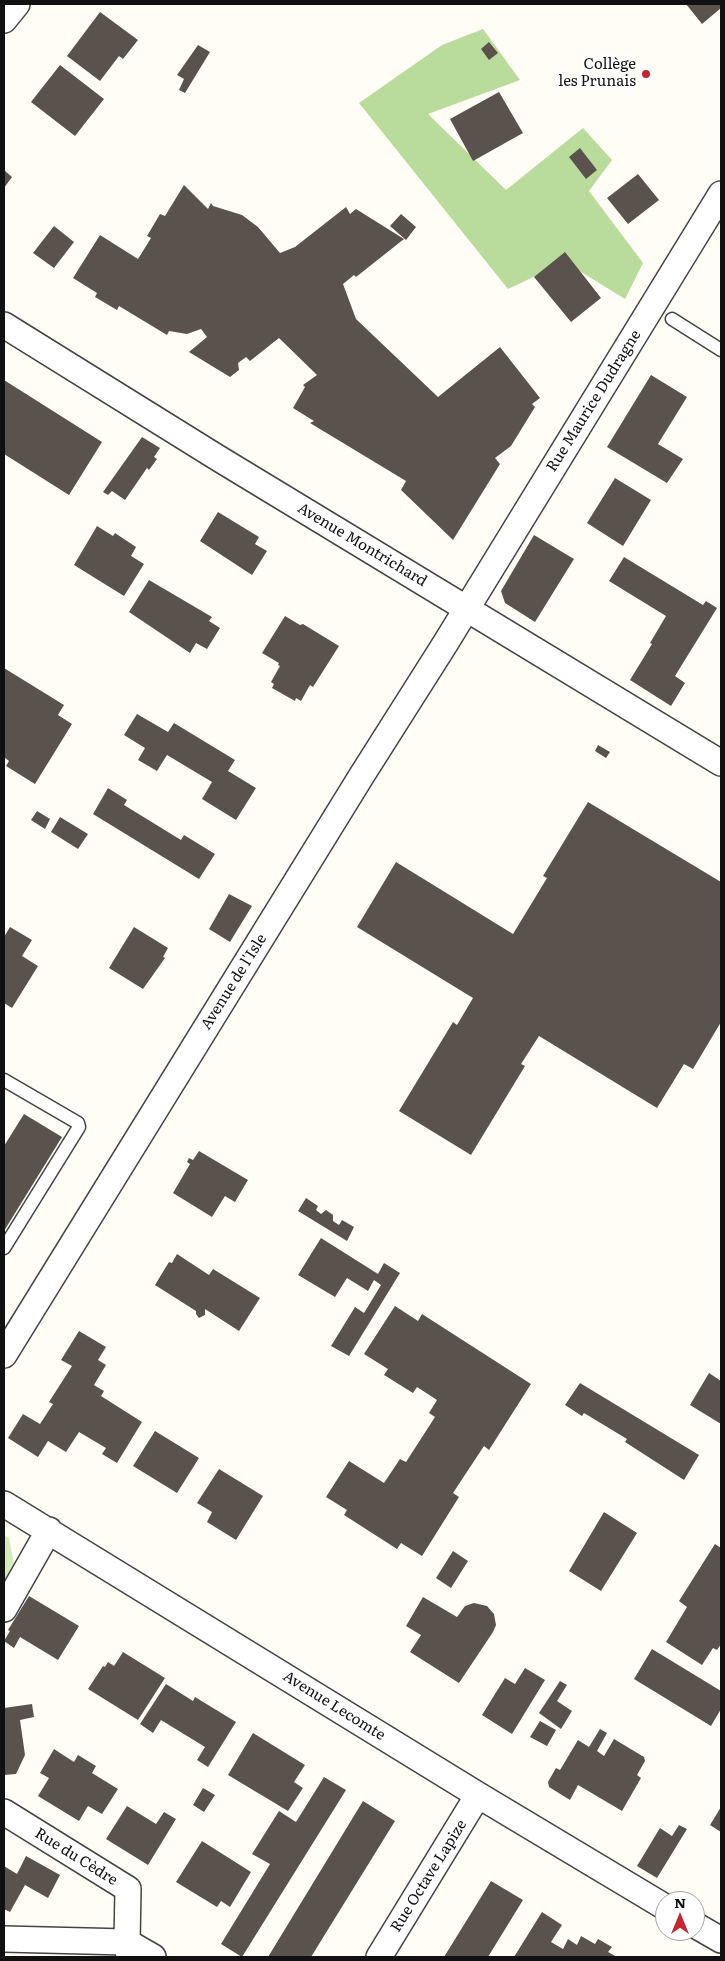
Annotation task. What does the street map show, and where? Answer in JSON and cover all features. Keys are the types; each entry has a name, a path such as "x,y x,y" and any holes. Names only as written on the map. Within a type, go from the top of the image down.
{"street":[{"path":"4,20 17,4"},
{"name":"Rue Maurice Dudragne","path":"466,609 721,194"},
{"name":"Avenue Montrichard","path":"4,325 466,609 721,763"},
{"name":"Avenue de l'Isle","path":"4,1355 466,609"},
{"name":"Avenue Lecomte","path":"4,1504 478,1795 655,1900"},
{"path":"4,1609 49,1530"},
{"name":"Rue Octave Lapize","path":"379,1957 478,1795"},
{"name":"Rue du Cèdre","path":"4,1812 128,1889 128,1949"},
{"path":"705,1930 721,1940"},
{"path":"4,1939 128,1949 153,1957"}],"lane":[{"path":"672,320 721,350"},
{"path":"4,1080 78,1123 79,1127 4,1248"}],"green space":[{"path":"483,29 520,80 428,114 506,190 583,128 612,160 589,191 643,263 625,299 565,262 508,289 359,103 442,45"},
{"path":"4,1535 9,1538 15,1569 4,1586"}],"building":[{"path":"686,4 721,4 721,8 702,24"},
{"path":"100,12 138,40 123,59 119,56 100,81 67,56"},
{"path":"489,42 498,53 489,60 481,49"},
{"path":"198,45 210,52 185,93 179,90 184,79 177,75"},
{"path":"60,65 104,99 75,136 31,102"},
{"path":"499,92 523,133 473,161 450,119"},
{"path":"580,148 597,170 586,179 569,157"},
{"path":"4,170 12,177 4,188"},
{"path":"638,174 659,200 628,224 607,198"},
{"path":"184,185 208,209 211,203 213,206 242,215 258,227 280,253 295,247 346,207 350,214 356,209 404,239 356,277 354,275 343,284 356,319 438,397 500,347 540,398 532,404 535,407 511,446 495,458 500,464 453,540 401,490 406,481 310,423 314,421 293,408 305,387 303,385 317,375 279,338 250,361 246,357 238,363 239,370 230,377 189,352 207,337 201,329 187,334 169,331 167,335 119,306 117,310 95,297 97,293 73,278 100,235 138,259 151,238 147,236 160,214 165,216"},
{"path":"401,214 416,227 406,240 390,226"},
{"path":"54,226 74,242 54,268 33,253"},
{"path":"565,252 601,298 571,322 534,277"},
{"path":"651,375 687,397 658,444 683,459 667,483 607,447"},
{"path":"4,380 102,442 69,495 4,454"},
{"path":"142,437 160,448 154,457 157,459 149,470 147,468 125,500 112,491 108,495 103,492"},
{"path":"615,478 651,500 623,546 587,523"},
{"path":"218,512 259,537 255,544 267,551 252,575 200,541"},
{"path":"97,526 113,536 115,533 136,547 131,556 144,564 124,596 74,565"},
{"path":"534,535 574,559 535,622 505,603 501,591"},
{"path":"624,557 703,605 706,601 717,608 675,676 685,683 671,706 630,680 652,644 650,643 666,616 609,581"},
{"path":"149,580 212,617 209,621 220,628 207,649 196,643 190,653 129,612"},
{"path":"285,616 300,625 303,624 339,646 313,687 310,685 301,701 296,698 295,701 272,688 274,684 271,682 280,666 278,665 279,663 262,653"},
{"path":"4,668 64,705 58,715 72,724 35,784 6,766 9,761 4,757"},
{"path":"137,714 168,732 174,723 235,760 228,771 256,788 236,820 202,799 212,782 167,755 157,771 138,760 145,748 124,735"},
{"path":"598,745 610,752 606,758 595,751"},
{"path":"108,788 127,800 124,805 181,840 184,835 215,854 199,879 93,814"},
{"path":"588,802 721,882 721,1022 693,1069 684,1064 657,1108 539,1036 521,1064 525,1066 471,1155 399,1111 453,1022 457,1025 473,998 357,927 396,862 513,934 547,878 543,876"},
{"path":"37,811 50,819 45,829 31,820"},
{"path":"60,817 88,834 78,849 51,832"},
{"path":"229,894 252,906 230,942 209,929"},
{"path":"10,927 32,940 22,956 38,966 12,1008 4,1003 4,937"},
{"path":"134,927 168,948 163,957 165,958 143,989 109,968"},
{"path":"24,1114 62,1137 4,1231 4,1146"},
{"path":"199,1151 248,1180 235,1202 225,1196 212,1217 173,1193 190,1164 187,1162 189,1158 193,1160"},
{"path":"306,1198 318,1206 316,1210 321,1214 326,1210 333,1215 333,1221 339,1225 342,1220 354,1227 347,1241 298,1211"},
{"path":"321,1238 378,1274 384,1263 400,1273 349,1356 331,1346 355,1307 364,1313 381,1285 374,1280 368,1291 347,1278 335,1297 298,1275"},
{"path":"177,1254 209,1275 213,1269 260,1298 239,1331 205,1309 205,1315 199,1318 196,1311 155,1285 169,1262 172,1263"},
{"path":"395,1306 418,1321 422,1314 531,1384 489,1450 484,1446 453,1493 459,1497 422,1556 401,1543 397,1549 344,1515 347,1510 326,1497 349,1461 384,1483 400,1459 406,1462 435,1417 429,1413 437,1400 417,1387 413,1393 384,1375 388,1369 364,1354"},
{"path":"79,1331 106,1347 98,1360 106,1365 94,1385 104,1391 101,1396 142,1422 117,1463 102,1454 106,1448 79,1432 66,1452 48,1441 38,1457 8,1438 23,1414 40,1424 53,1404 49,1402 72,1366 61,1360"},
{"path":"709,1373 721,1381 721,1424 690,1405"},
{"path":"580,1383 699,1455 684,1480 625,1442 627,1439 584,1413 582,1416 565,1405"},
{"path":"155,1431 199,1458 177,1493 133,1466"},
{"path":"219,1469 263,1496 236,1540 207,1522 212,1512 197,1503"},
{"path":"604,1512 637,1533 601,1591 569,1571"},
{"path":"715,1544 721,1548 721,1644 717,1650 713,1648 702,1665 666,1642 687,1607 679,1601"},
{"path":"453,1551 468,1561 451,1588 436,1578"},
{"path":"29,1596 79,1626 58,1660 20,1637 14,1648 4,1641 10,1631 8,1630"},
{"path":"423,1597 457,1617 465,1606 474,1603 487,1606 494,1614 496,1625 493,1632 459,1683 410,1652 421,1635 406,1626"},
{"path":"652,1649 721,1691 721,1709 711,1726 634,1679"},
{"path":"123,1652 165,1678 138,1720 88,1689 103,1666 105,1667 108,1662 114,1666"},
{"path":"525,1668 545,1680 512,1734 482,1715 505,1678 515,1684"},
{"path":"560,1681 567,1685 557,1701 572,1711 561,1729 539,1713"},
{"path":"166,1684 193,1701 195,1697 236,1722 208,1767 197,1760 205,1747 161,1720 153,1733 140,1724"},
{"path":"32,1704 34,1717 20,1720 25,1755 16,1774 4,1775 4,1708"},
{"path":"540,1721 556,1730 547,1746 530,1737"},
{"path":"600,1729 607,1733 597,1751 604,1756 614,1739 644,1757 645,1761 637,1775 641,1778 622,1811 578,1785 570,1800 549,1787 548,1782 556,1768 560,1770 578,1740 589,1747"},
{"path":"253,1733 305,1765 294,1782 303,1788 288,1811 228,1775"},
{"path":"54,1749 74,1762 78,1755 96,1766 92,1773 118,1789 102,1814 88,1806 79,1821 38,1796 49,1778 40,1773"},
{"path":"324,1777 346,1790 242,1957 221,1944 270,1864 252,1854 279,1811 296,1822"},
{"path":"203,1788 215,1795 204,1812 193,1805"},
{"path":"363,1801 395,1821 311,1957 268,1957"},
{"path":"127,1806 156,1824 164,1812 176,1819 148,1865 106,1839"},
{"path":"721,1807 721,1832 710,1825"},
{"path":"679,1825 687,1829 657,1878 637,1866 660,1828 672,1836"},
{"path":"202,1841 251,1872 230,1907 221,1901 217,1907 176,1882"},
{"path":"26,1856 60,1875 48,1898 25,1885 10,1912 4,1909 4,1866 17,1874"},
{"path":"491,1881 523,1900 488,1957 444,1957"},
{"path":"542,1912 562,1925 551,1942 563,1949 568,1939 577,1945 581,1936 595,1944 598,1939 612,1947 608,1952 617,1957 514,1957"}],"place":[{"name":"Collège les Prunais","path":"646,74"}]}
